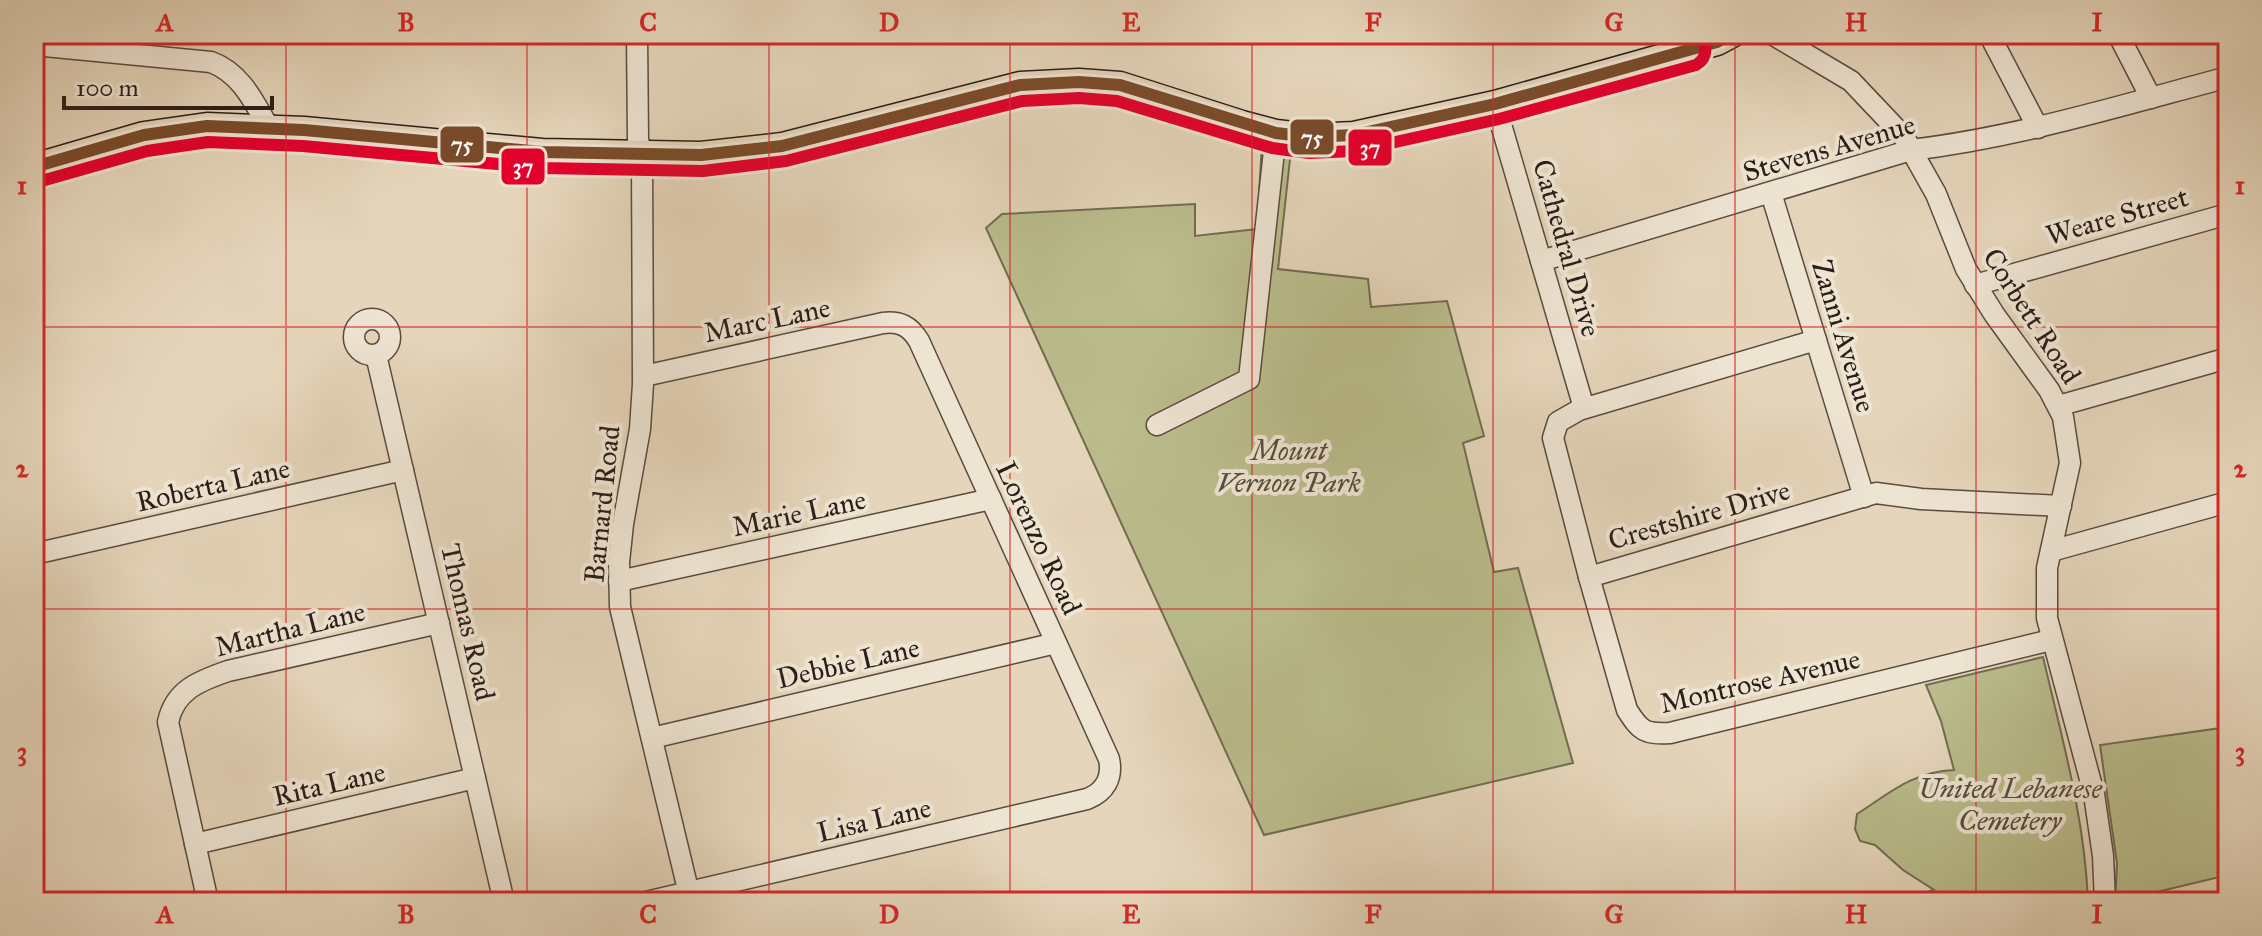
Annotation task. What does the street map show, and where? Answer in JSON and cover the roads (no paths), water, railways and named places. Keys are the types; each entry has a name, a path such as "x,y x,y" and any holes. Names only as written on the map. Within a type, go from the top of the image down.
{"main road":[{"path":"34,167 111,144 207,126 269,128 542,152 701,155 782,146 1020,85 1079,82 1134,88 1276,133 1310,137 1354,135 1495,104 1687,42 1732,34"}],"street":[{"name":"Barnard Road","path":"637,34 638,140 642,153 644,376 640,429 623,524 620,607 690,897"},
{"name":"Corbett Road","path":"1772,34 1851,81 1904,137 1936,194 1975,285 2063,417 2070,463 2047,568 2047,618 2094,794 2103,856 2105,902"},
{"path":"1989,34 2038,128"},
{"path":"2118,34 2151,98"},
{"path":"34,45 211,62 227,68 238,80 269,128"},
{"name":"Stevens Avenue","path":"1541,261 1911,150 1962,144 2038,128 2228,77"},
{"name":"Cathedral Drive","path":"1495,104 1584,408"},
{"path":"1157,425 1249,379 1276,133"},
{"name":"Zanni Avenue","path":"1771,193 1864,497"},
{"name":"Weare Street","path":"1975,285 2228,214"},
{"name":"Marc Lane","path":"644,376 883,323 903,325"},
{"name":"Lorenzo Road","path":"903,325 919,341 1109,759 1111,770 1108,781"},
{"name":"Crestshire Drive","path":"1816,340 1584,408 1558,422 1553,438 1589,577 1876,493 1921,499 2061,506"},
{"name":"Thomas Road","path":"376,355 504,902"},
{"path":"2058,406 2228,358"},
{"name":"Roberta Lane","path":"34,554 403,470"},
{"name":"Marie Lane","path":"619,581 991,499"},
{"path":"2051,551 2228,502"},
{"name":"Montrose Avenue","path":"1589,577 1627,710 1637,726 1648,734 1670,733 2053,647"},
{"name":"Martha Lane","path":"208,902 168,722 177,698 203,680 228,671 439,623"},
{"name":"Debbie Lane","path":"652,738 1056,643"},
{"name":"Rita Lane","path":"195,844 475,778"},
{"name":"Lisa Lane","path":"646,902 690,897 1087,799 1102,791 1108,781"}],"park label":[{"name":"Mount Vernon Park","path":"1289,466"},
{"name":"United Lebanese Cemetery","path":"2010,804"}]}
